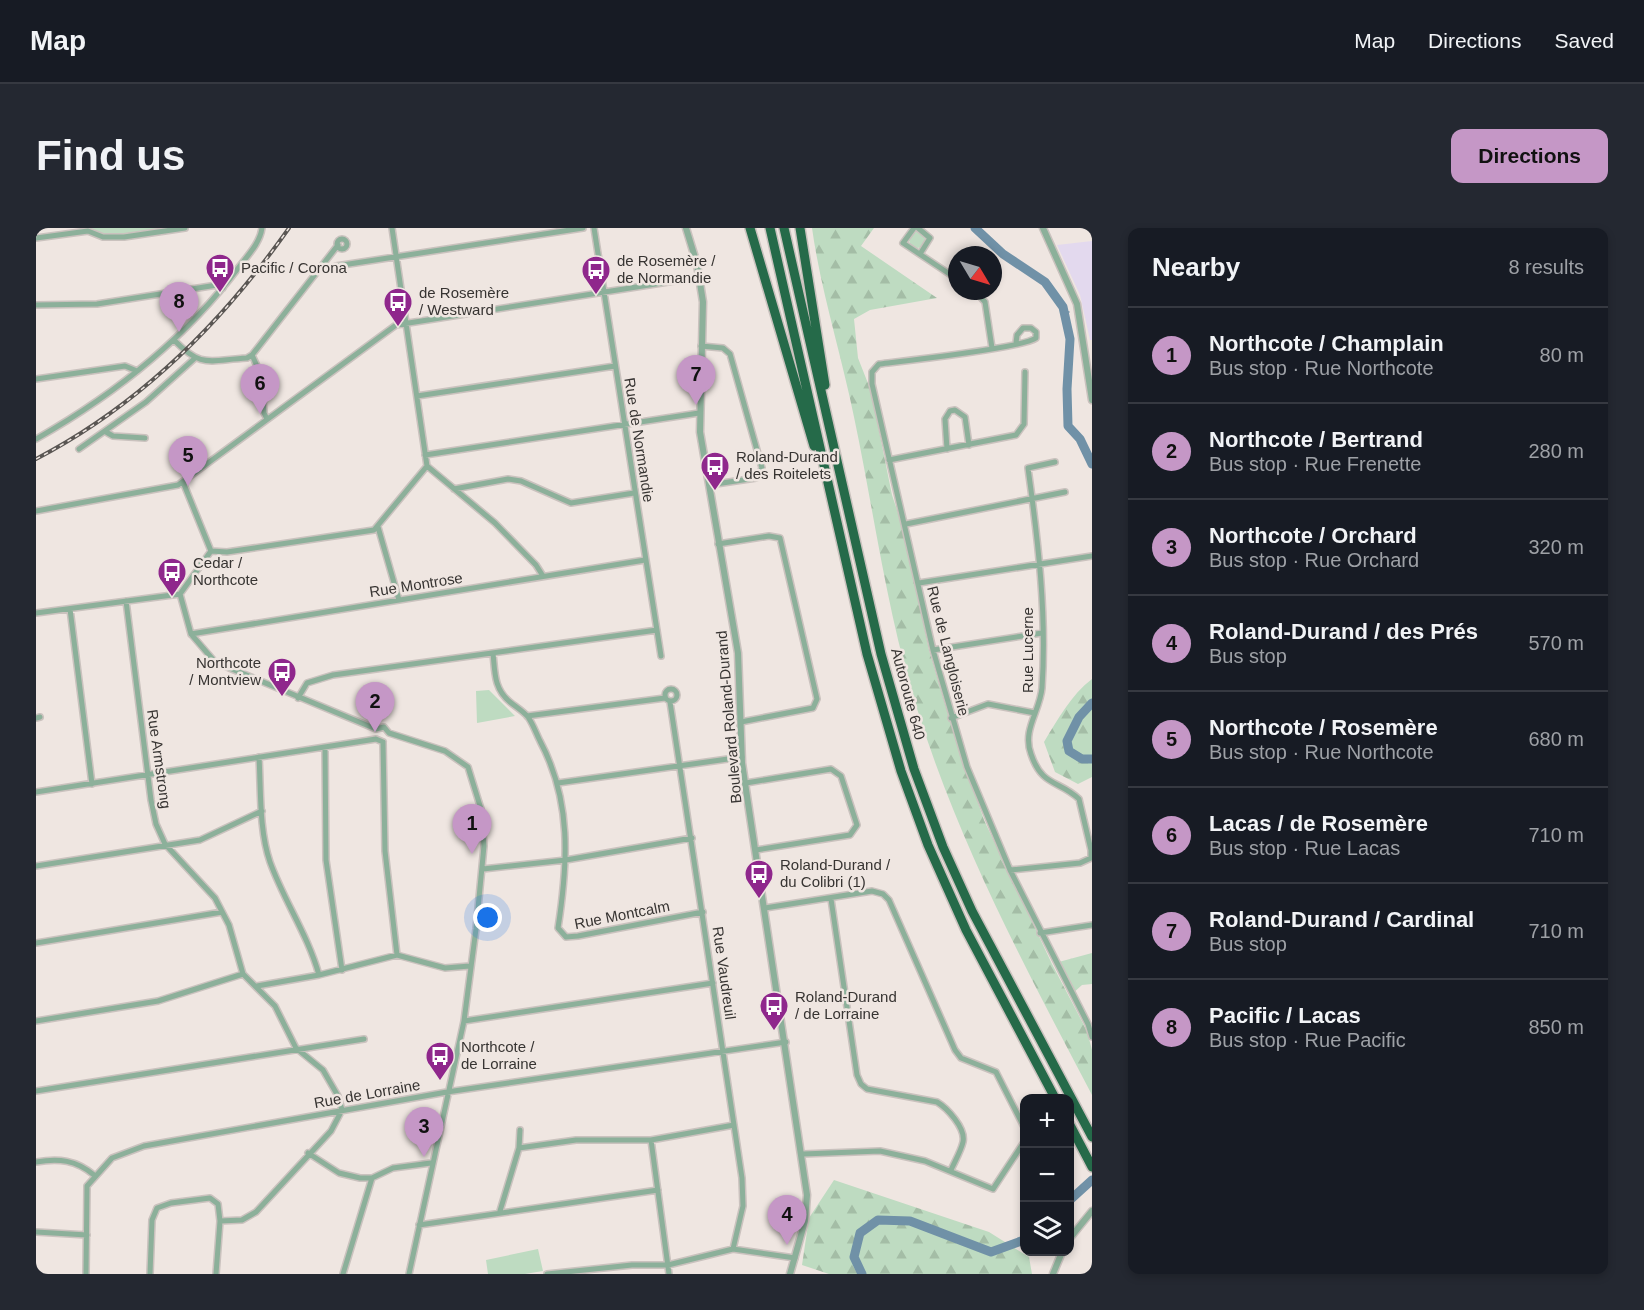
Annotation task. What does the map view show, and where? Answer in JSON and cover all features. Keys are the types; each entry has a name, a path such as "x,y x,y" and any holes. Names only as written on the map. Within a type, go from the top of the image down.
{"highway":[{"path":"750,228 836,517"},
{"name":"Autoroute 640","path":"770,228 875,686 918,818 974,947 1053,1094"},
{"name":"Autoroute 640","path":"784,228 887,677 929,812 984,936 1092,1137"},
{"path":"800,228 836,455"},
{"path":"1074,1132 1091,1164"}],"street":[{"path":"36,238 88,230 104,237 124,237 185,228"},
{"path":"392,228 427,466 495,524 536,565 543,576"},
{"path":"336,266 583,228"},
{"name":"Rue de Normandie","path":"594,228 623,424 662,656"},
{"name":"Boulevard Roland-Durand","path":"686,228 700,277 703,307 699,413 718,544 738,653 742,757 803,1154 807,1195 805,1221 790,1274"},
{"path":"920,254 930,238 916,228 903,243 948,273"},
{"path":"1043,228 1077,304 1092,400"},
{"path":"36,439 88,408 174,340 223,288 259,240 262,229"},
{"path":"174,340 194,359 207,361 252,356 338,245"},
{"path":"36,511 167,489 183,482 388,329 406,323 700,277"},
{"path":"36,305 98,304 217,285 223,288"},
{"path":"983,300 992,348"},
{"name":"Rue de Langloiserie","path":"1016,343 875,367 872,384 896,497 906,524 933,650 967,767 1010,870 1088,1024 1092,1037"},
{"path":"701,346 723,348 730,354 762,468 756,478 709,485"},
{"path":"252,356 260,370 264,413 267,419"},
{"path":"79,449 106,432 159,392 194,359"},
{"path":"36,379 125,366 137,371"},
{"path":"417,396 615,366"},
{"path":"889,460 1016,435 1022,430 1024,424 1025,372"},
{"path":"948,448 945,419 950,411 955,410 965,417 969,445"},
{"path":"425,455 699,413"},
{"path":"106,432 113,436 145,438"},
{"name":"Rue Lucerne","path":"1010,870 1080,863 1091,858 1079,799 1044,777 1031,757 1028,733 1041,699 1042,633 1040,566 1028,468 1055,462"},
{"path":"212,551 227,552 378,527 410,484 427,466"},
{"path":"454,489 508,479 521,481 571,503 634,493"},
{"path":"183,482 212,551"},
{"path":"906,524 1065,492"},
{"path":"378,527 399,600"},
{"path":"718,544 769,536 780,538 818,699 813,708 741,722"},
{"path":"36,614 180,594 212,551"},
{"path":"919,583 1040,566 1092,556"},
{"name":"Rue Montrose","path":"191,634 645,560"},
{"path":"180,594 191,634 215,662 376,729 384,727 389,733 445,751 468,767 481,809 483,869 464,1021 431,1163 409,1274"},
{"name":"Rue Armstrong","path":"126,601 151,800 165,844 215,898 243,974"},
{"path":"70,609 92,784"},
{"path":"298,698 307,683 333,675 657,630"},
{"path":"933,650 1042,633"},
{"name":"Rue Montcalm","path":"493,653 496,686 501,695 527,716 558,783 565,818 566,860 558,928 566,937 703,912"},
{"name":"Rue Vaudreuil","path":"527,716 668,700 692,838 742,1178 743,1206 733,1249"},
{"path":"951,718 988,704 1035,713"},
{"path":"376,729 376,739"},
{"path":"389,733 383,742 385,851 397,955"},
{"path":"36,792 376,739 383,742"},
{"path":"325,748 326,860 342,970"},
{"path":"260,757 262,811 270,861 312,951 319,975"},
{"path":"558,783 742,757"},
{"path":"746,783 836,771 841,776 857,825 850,834 756,850"},
{"path":"36,866 200,840 262,811"},
{"path":"483,869 566,860 692,838"},
{"path":"765,908 873,891 883,894 890,900 955,1050 961,1058 996,1072 1020,1119"},
{"path":"831,899 857,1075 867,1089 937,1102 946,1107 963,1134 964,1142 951,1170"},
{"path":"36,943 222,912"},
{"path":"1040,933 1092,925"},
{"path":"257,986 342,970 397,955 445,968 470,966"},
{"path":"36,1022 158,1001 243,974 257,986 275,1006 296,1048 323,1070 338,1096 342,1110 331,1131 256,1212 242,1220 220,1221"},
{"path":"464,1021 713,983"},
{"path":"36,1090 364,1039"},
{"name":"Rue de Lorraine","path":"94,1175 112,1158 144,1146 447,1092 786,1041"},
{"path":"519,1148 576,1140 651,1140 734,1125"},
{"path":"500,1211 519,1148 520,1130"},
{"path":"651,1140 669,1274"},
{"path":"803,1154 880,1151 951,1170 993,1189 1020,1148"},
{"path":"308,1154 339,1173 372,1178 393,1168 431,1163"},
{"path":"36,1162 57,1159 82,1165 94,1175 87,1186 86,1274"},
{"path":"344,1274 372,1178"},
{"path":"419,1225 500,1211 658,1190"},
{"path":"150,1274 152,1220 158,1208 171,1203 210,1198 218,1204 220,1221 216,1274"},
{"path":"1074,1233 1092,1211"},
{"path":"36,1233 87,1235"},
{"path":"547,1274 632,1265 668,1265 733,1249 795,1258"},
{"path":"1053,1274 1060,1256"}],"shaded area":[{"path":"1092,241 1092,340 1090,340 1080,295 1057,245"}],"green space":[{"path":"87,228 186,228 103,237 88,231"},
{"path":"812,228 874,228 861,246 937,298 870,310 854,319 858,358 871,391 892,495 903,528 929,650 950,721 984,820 1052,964 1087,1031 1092,1050 1092,1095 976,863 920,718 899,644 849,393"},
{"path":"917,232 923,234 925,240 923,246 917,248 911,246 909,240 911,234"},
{"path":"1092,679 1092,777 1078,784 1055,772 1044,742 1071,700"},
{"path":"489,690 515,716 477,723 476,691"},
{"path":"1092,953 1092,984 1082,985 1072,994 1055,963"},
{"path":"834,1180 989,1232 1020,1251 1020,1256 1029,1257 1032,1274 829,1274 802,1265 809,1218"},
{"path":"538,1249 543,1271 525,1274 488,1274 486,1260"}],"waterway":[{"path":"975,228 1003,254 1045,282 1063,307 1070,339 1067,389 1068,426 1080,439 1092,464"},
{"path":"1092,703 1079,717 1067,741 1069,751 1082,759 1092,759"},
{"path":"1074,1196 1092,1180"},
{"path":"862,1274 854,1257 860,1233 878,1220 910,1221 991,1252 1020,1241"}],"railway":[{"path":"36,459 110,413 176,359 236,297 289,228"}],"place":[{"name":"Pacific / Corona","path":"220,294"},
{"name":"de Rosemère / de Normandie","path":"596,296"},
{"name":"de Rosemère / Westward","path":"398,328"},
{"name":"Pacific / Lacas","path":"179,332"},
{"name":"Roland-Durand / Cardinal","path":"696,405"},
{"name":"Lacas / de Rosemère","path":"260,414"},
{"name":"Northcote / Rosemère","path":"188,486"},
{"name":"Roland-Durand / des Roitelets","path":"715,492"},
{"name":"Cedar / Northcote","path":"172,598"},
{"name":"Northcote / Montview","path":"282,698"},
{"name":"Northcote / Bertrand","path":"375,732"},
{"name":"Northcote / Champlain","path":"472,854"},
{"name":"Roland-Durand / du Colibri (1)","path":"759,900"},
{"name":"Roland-Durand / de Lorraine","path":"774,1032"},
{"name":"Northcote / de Lorraine","path":"440,1082"},
{"name":"Northcote / Orchard","path":"424,1157"},
{"name":"Roland-Durand / des Prés","path":"787,1245"}]}
